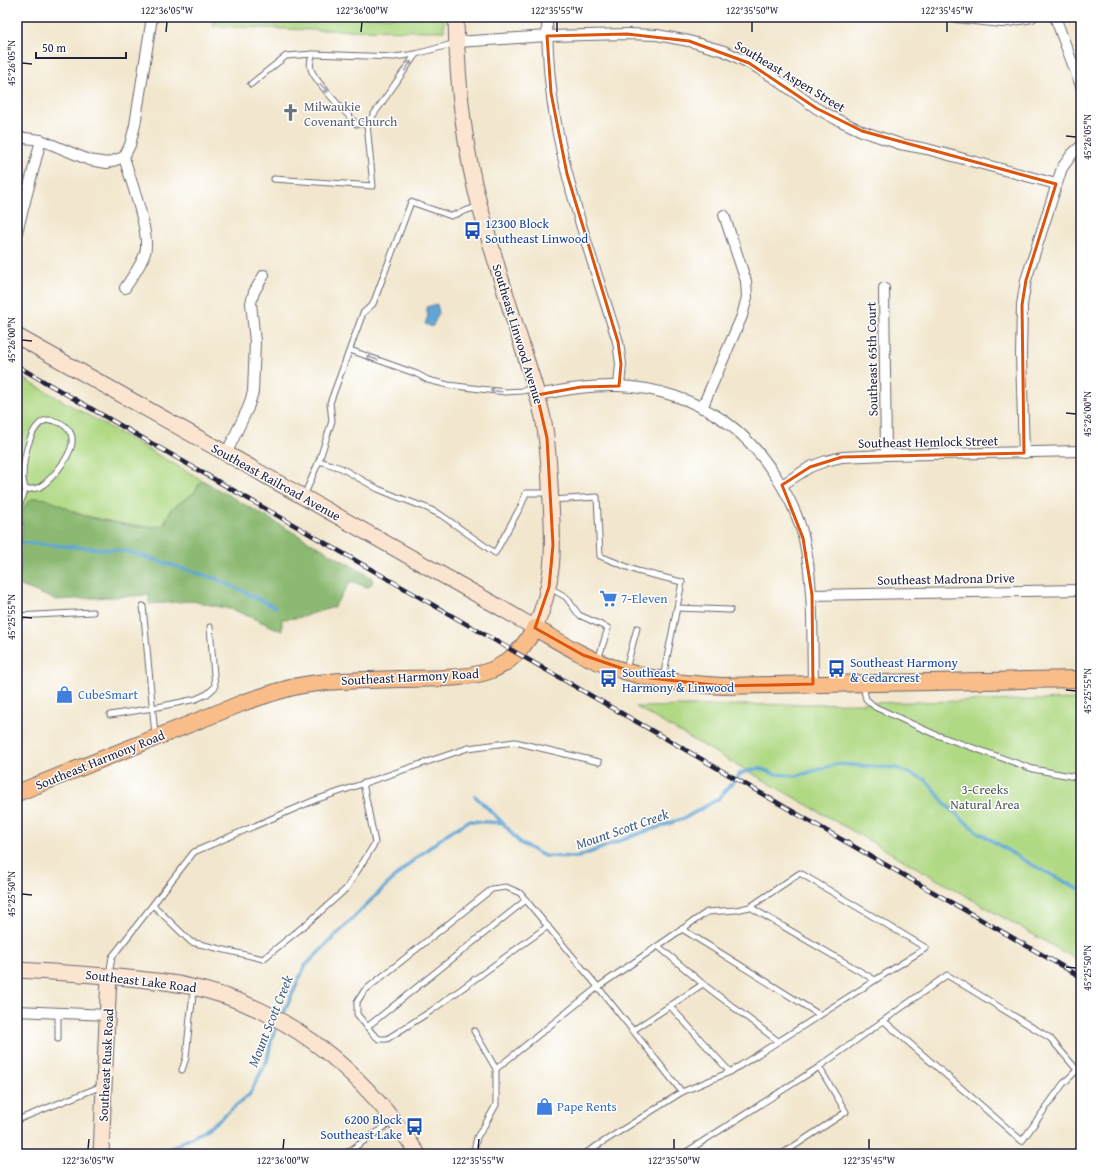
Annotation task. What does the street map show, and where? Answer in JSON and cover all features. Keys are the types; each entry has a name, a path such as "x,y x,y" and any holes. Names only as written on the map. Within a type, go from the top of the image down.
{"main road":[{"path":"535,628 583,655 625,672 662,681 693,685 723,686 1081,679"},
{"name":"Southeast Harmony Road","path":"17,793 251,700 297,687 335,681 455,676 483,673 501,666 513,657 527,641 535,628"}],"street":[{"path":"125,288 140,267 146,252 146,229 124,158 130,145 135,125 152,17"},
{"name":"Southeast Linwood Avenue","path":"456,17 464,126 480,206 497,268 536,392 547,438 553,561 549,587 543,610 535,628"},
{"path":"547,17 550,77 557,128 576,209 618,342 621,364 619,386"},
{"path":"956,17 1002,22 1032,17"},
{"path":"1055,17 1081,86"},
{"name":"Southeast Aspen Street","path":"457,42 547,36 627,34 657,35 689,41 724,51 749,63 773,77 816,108 862,131 900,144 927,149 1056,184"},
{"path":"17,137 41,140 89,160 107,163 124,158"},
{"path":"17,232 41,140"},
{"path":"1024,453 1021,355 1022,305 1026,280 1062,168 1072,154 1081,146"},
{"path":"702,408 742,316 746,297 746,281 724,215"},
{"path":"226,454 248,408 252,392 255,342 251,303 254,292 264,275"},
{"name":"Southeast 65th Court","path":"884,288 886,455"},
{"name":"Southeast Railroad Avenue","path":"17,336 535,628"},
{"path":"536,392 581,387 619,386 642,388 663,393 683,399 727,423 765,460 782,485 794,511 803,538 812,595 813,684"},
{"name":"Southeast Hemlock Street","path":"782,485 810,467 826,460 842,457 1081,452"},
{"name":"Southeast Madrona Drive","path":"812,595 1081,590"},
{"name":"Southeast Lake Road","path":"17,970 109,976 166,982 195,987 223,995 262,1011 292,1027 313,1041 353,1074 378,1101 418,1154"},
{"name":"Southeast Rusk Road","path":"101,1154 109,976"},
{"path":"17,1011 108,1015"}],"lane":[{"path":"251,84 286,56 313,54 394,57 416,54 457,42"},
{"path":"313,54 310,61 311,69 316,78 356,124 367,124"},
{"path":"274,178 373,186 367,124 416,54"},
{"path":"303,497 319,461 332,421 330,403 363,313 374,304 411,202 451,216 480,206"},
{"path":"350,350 417,374 428,380 448,385 505,392 536,392"},
{"path":"17,510 25,490 23,478 25,458 29,442 36,428 44,421 53,420 63,424 71,434 72,440 62,465 51,479 38,488 25,490"},
{"path":"319,461 341,468 378,489 441,515 494,553 521,506 526,493 550,497 597,497 600,556 637,571 682,582 662,681"},
{"path":"549,587 566,597 579,615 608,628 597,661"},
{"path":"143,606 156,738"},
{"path":"677,608 730,610"},
{"path":"17,616 93,612"},
{"path":"110,715 196,699 207,694 215,687 210,627"},
{"path":"625,672 637,628"},
{"path":"863,683 866,699 875,707 934,734 1033,769 1081,778"},
{"path":"109,976 112,957 194,852 315,800 468,748 515,742 599,762"},
{"path":"153,904 191,942 263,958 310,921 346,889 375,843 363,783"},
{"path":"496,1069 598,987 707,912 736,910 750,907 800,873 926,948 730,1072 682,1092 584,1154"},
{"path":"548,926 431,1011 387,1039 379,1039 373,1034 357,1014 356,1002 364,990 492,889 506,887 520,893 548,926 598,987 682,1092"},
{"path":"367,1027 526,900"},
{"path":"750,907 875,980"},
{"path":"682,929 820,1015"},
{"path":"658,946 703,984 778,1041"},
{"path":"683,1154 819,1067 947,975 1050,1038 1079,1070 1063,1084 1022,1141 884,1021"},
{"path":"632,1031 703,984"},
{"path":"182,1070 186,1058 195,987"},
{"path":"670,1006 730,1072"},
{"path":"58,1013 58,1038"},
{"path":"474,1031 496,1069 496,1105 477,1137 474,1150 475,1154"},
{"path":"782,1154 846,1112 819,1067"},
{"path":"17,1120 105,1085"},
{"path":"345,1154 394,1121"}],"highlighted area":[{"path":"627,34 689,41 749,63 816,108 862,131 1056,184 1026,280 1022,305 1024,453 842,457 810,467 782,485 803,538 812,595 813,684 723,686 650,678 583,655 535,628 549,587 553,545 547,438 537,395 581,387 619,386 621,364 618,342 567,174 551,93 547,36"}],"green space":[{"path":"213,17 444,17 444,31 310,30 213,26"},
{"path":"17,375 202,480 194,493 171,509 164,525 159,527 127,525 82,515 50,502 23,509 22,524 17,524"},
{"path":"202,480 371,577 373,581 370,586 366,587 351,581 334,607 297,618 282,619 282,631 234,610 192,601 149,604 149,595 56,600 19,585 23,509 31,499 43,499 79,514 109,522 147,527 157,526 164,525 171,509 194,493"},
{"name":"3-Creeks Natural Area","path":"1081,699 1081,962 636,707"}],"water":[{"path":"437,304 439,313 432,327 425,324 428,315 426,307"}],"waterway":[{"path":"17,542 126,551 217,579 275,607"},
{"name":"Mount Scott Creek","path":"475,796 503,823 520,843 544,856 578,857 685,818 718,799 741,773 759,768 775,774 797,776 837,764 896,768 926,780 947,806 975,830 1023,860 1081,890"},
{"name":"Mount Scott Creek","path":"282,1017 305,966 410,863 448,833 469,821 503,823"},
{"name":"Mount Scott Creek","path":"161,1154 215,1123 249,1095 267,1061 272,1037 278,1024"}],"railway":[{"path":"17,366 1081,977"}],"place":[{"name":"Milwaukie Covenant Church","path":"291,113"},
{"name":"12300 Block Southeast Linwood","path":"472,230"},
{"name":"7-Eleven","path":"608,598"},
{"name":"Southeast Harmony & Cedarcrest","path":"837,669"},
{"name":"Southeast Harmony & Linwood","path":"609,679"},
{"name":"CubeSmart","path":"65,694"},
{"name":"Pape Rents","path":"544,1106"},
{"name":"6200 Block Southeast Lake","path":"415,1126"}]}
